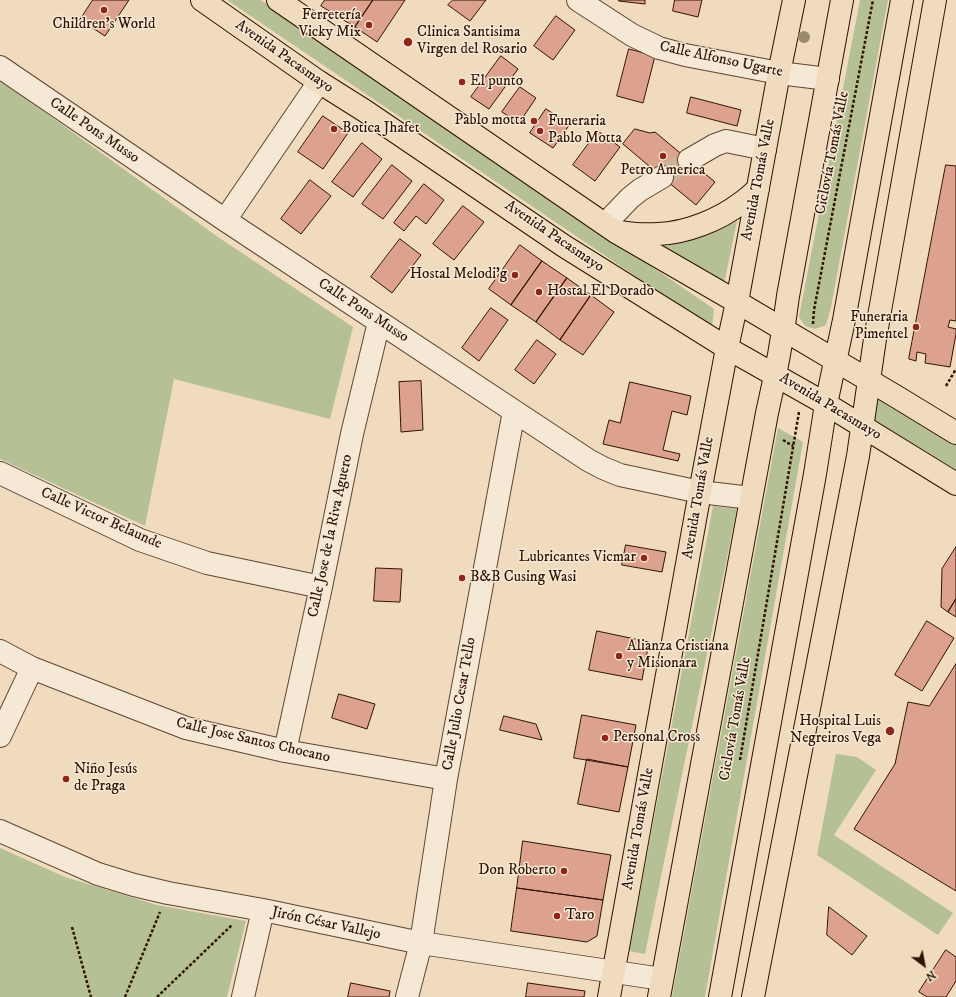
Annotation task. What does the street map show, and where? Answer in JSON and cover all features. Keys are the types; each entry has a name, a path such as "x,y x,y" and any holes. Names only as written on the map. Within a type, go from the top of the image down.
{"main road":[{"name":"Avenida Pacasmayo","path":"202,0 319,82 372,115 564,246 727,348 826,404 956,484"},
{"path":"278,0 610,228 956,433"},
{"name":"Avenida Tomás Valle","path":"609,997 700,492 794,0"},
{"path":"661,988 751,498 767,413 776,375 788,296 842,0"},
{"path":"720,997 826,404 836,361 902,0"},
{"path":"753,997 858,456 875,339 935,0"},
{"path":"610,228 638,234 660,234 682,230 703,224 723,215 758,189"}],"street":[{"name":"Calle Alfonso Ugarte","path":"578,0 632,35 659,48 685,55 779,73 828,79"},
{"name":"Calle Pons Musso","path":"0,67 224,220 588,460 620,475 700,492 751,498"},
{"path":"224,220 319,82"},
{"path":"689,160 715,145 726,142 765,149"},
{"path":"610,228 630,198 640,190 662,177"},
{"name":"Calle Jose de la Riva Aguero","path":"285,751 321,587 352,434 380,322"},
{"name":"Calle Julio Cesar Tello","path":"407,997 421,943 446,779 514,411"},
{"name":"Calle Victor Belaunde","path":"0,473 140,540 207,562 321,587"},
{"name":"Calle Jose Santos Chocano","path":"0,651 32,668 186,728 285,751 446,779"},
{"path":"0,736 32,668"},
{"name":"Jirón César Vallejo","path":"0,832 98,874 168,894 256,909 421,943 614,972 661,988"},
{"path":"243,997 256,909"}],"path":[{"name":"Ciclovía Tomás Valle","path":"814,310 874,0"},
{"path":"946,386 956,369"},
{"name":"Ciclovía Tomás Valle","path":"740,761 794,446"},
{"path":"125,997 168,894"},
{"path":"157,997 256,909"},
{"path":"72,927 91,997"}],"green space":[{"path":"227,0 261,0 714,309 712,328"},
{"path":"860,0 888,0 831,307 826,325 815,329 805,326 799,317"},
{"path":"0,80 218,237 353,327 330,419 174,379 145,526 0,459"},
{"path":"737,221 723,289 659,248 708,235"},
{"path":"874,384 956,434 956,484 862,426"},
{"path":"778,428 803,442 705,997 672,997"},
{"path":"713,506 737,509 645,954 629,951"},
{"path":"836,754 857,757 876,770 834,835 953,913 938,935 817,855"},
{"path":"0,848 65,877 157,905 246,921 227,997 0,997"}],"building":[{"name":"Children's World","path":"93,0 129,0 105,36 80,20"},
{"path":"325,0 373,0 355,27 321,6"},
{"path":"373,0 405,0 377,42 355,27"},
{"path":"453,0 486,0 470,21 448,5"},
{"path":"645,0 645,4 619,1"},
{"path":"675,0 702,0 698,17 673,11"},
{"path":"556,16 575,30 553,60 534,46"},
{"path":"629,49 655,56 643,103 617,96"},
{"path":"501,56 518,69 489,109 471,97"},
{"path":"520,87 536,98 519,123 502,112"},
{"path":"691,97 741,110 737,126 687,113"},
{"path":"546,109 570,124 553,148 530,133"},
{"path":"323,116 348,133 323,169 298,152"},
{"path":"635,129 650,133 655,132 715,182 696,205 623,144"},
{"path":"598,131 620,147 595,181 573,165"},
{"path":"362,143 382,159 353,197 332,182"},
{"path":"392,165 412,181 383,219 362,204"},
{"path":"946,165 956,166 956,321 950,320 948,327 956,329 956,334 950,367 925,363 926,354 917,352 916,361 909,359"},
{"path":"310,180 331,196 301,234 281,219"},
{"path":"424,184 444,200 426,224 416,216 404,231 394,223"},
{"path":"463,206 484,222 454,260 433,244"},
{"path":"400,239 421,255 392,293 371,277"},
{"name":"Hostal Melodi'g","path":"520,245 542,261 511,305 489,289"},
{"name":"Hostal El Dorado","path":"542,261 567,278 536,322 511,305"},
{"path":"567,278 591,295 560,340 536,322"},
{"path":"591,295 614,312 583,355 560,340"},
{"path":"491,308 508,320 479,361 462,348"},
{"path":"537,340 556,354 534,384 515,370"},
{"path":"421,381 423,430 401,432 399,382"},
{"path":"630,382 691,396 687,415 672,411 663,450 680,454 678,461 603,444 609,420 620,423"},
{"name":"Lubricantes Vicmar","path":"626,545 666,552 662,572 622,565"},
{"path":"956,547 956,599 948,612 941,607 942,569"},
{"path":"376,568 402,569 400,602 374,601"},
{"path":"956,599 956,617 948,612"},
{"path":"927,621 954,638 922,691 895,675"},
{"name":"Alianza Cristiana y Misionara","path":"597,631 649,642 642,680 589,670"},
{"path":"956,664 956,891 854,829 895,764 908,702 929,706"},
{"path":"339,694 375,704 367,729 332,718"},
{"path":"582,715 636,725 628,767 574,758"},
{"path":"504,716 536,724 542,740 500,730"},
{"path":"587,759 628,767 619,812 578,804"},
{"name":"Don Roberto","path":"523,841 611,855 603,900 517,888"},
{"name":"Taro","path":"517,888 603,900 597,936 587,942 511,931"},
{"path":"829,907 867,936 852,955 827,935"},
{"path":"946,950 956,957 956,981 946,997 927,997 919,992"},
{"path":"351,983 390,991 389,997 348,997"},
{"path":"528,983 585,991 584,997 526,997"}],"tunnel":[{"path":"662,177 689,160"}],"place":[{"name":"Children's World","path":"104,10"},
{"name":"Ferretería Vicky Mix","path":"369,25"},
{"name":"Clinica Santisima Virgen del Rosario","path":"408,42"},
{"name":"El punto","path":"462,82"},
{"name":"Pablo motta","path":"534,121"},
{"name":"Botica Jhafet","path":"334,129"},
{"name":"Funeraria Pablo Motta","path":"540,131"},
{"name":"Petro America","path":"663,156"},
{"name":"Hostal Melodi'g","path":"515,275"},
{"name":"Hostal El Dorado","path":"539,292"},
{"name":"Funeraria Pimentel","path":"916,327"},
{"name":"Lubricantes Vicmar","path":"644,558"},
{"name":"B&B Cusing Wasi","path":"462,578"},
{"name":"Alianza Cristiana y Misionara","path":"619,656"},
{"name":"Hospital Luis Negreiros Vega","path":"890,731"},
{"name":"Personal Cross","path":"605,738"},
{"name":"Niño Jesús de Praga","path":"66,779"},
{"name":"Don Roberto","path":"564,871"},
{"name":"Taro","path":"557,916"}]}
